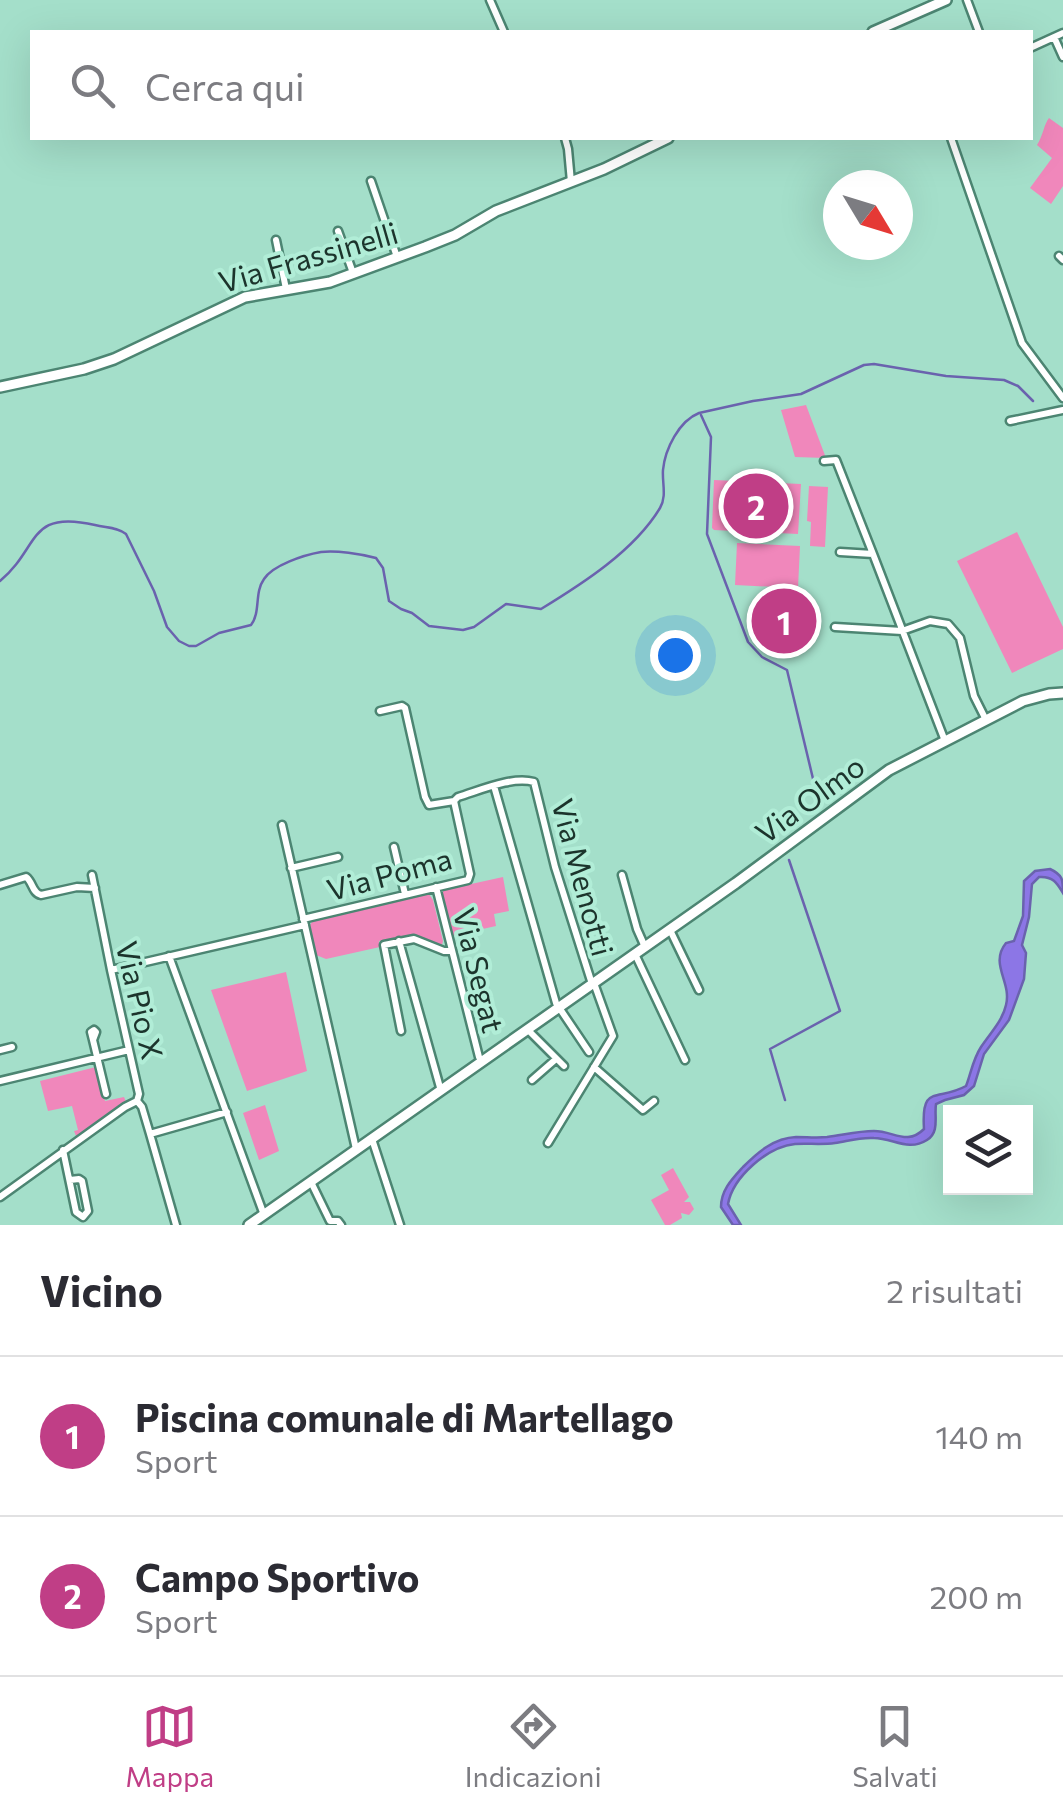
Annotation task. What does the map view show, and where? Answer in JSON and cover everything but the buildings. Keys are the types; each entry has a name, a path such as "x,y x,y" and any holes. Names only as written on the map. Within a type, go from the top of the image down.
{"street":[{"path":"490,0 503,30"},
{"path":"967,0 978,30"},
{"path":"877,30 942,1"},
{"path":"1033,47 1063,33"},
{"path":"1054,37 1063,57"},
{"path":"564,140 571,182"},
{"name":"Via Frassinelli","path":"0,388 100,364 226,304 261,293 330,282 397,258 664,140"},
{"path":"952,140 1022,343 1063,398"},
{"path":"370,181 397,258"},
{"path":"338,231 353,274"},
{"path":"276,240 286,289"},
{"path":"1010,421 1063,410"},
{"path":"824,461 836,460 945,741"},
{"path":"840,552 873,554"},
{"path":"835,628 904,630 934,620 944,622 960,638 974,696 986,720"},
{"name":"Via Olmo","path":"251,1225 890,770 1036,696 1063,693"},
{"path":"380,711 405,708 427,804 454,800 494,786 558,1008 589,1052"},
{"name":"Via Menotti","path":"494,786 524,780 536,785 555,867 613,1036 594,1067"},
{"name":"Via Poma","path":"110,970 464,881 470,874 454,800"},
{"path":"282,825 357,1150"},
{"path":"394,848 405,894"},
{"path":"292,868 338,857"},
{"name":"Via Pio X","path":"92,874 139,1094 137,1102 143,1110 176,1225"},
{"path":"622,875 645,947"},
{"path":"0,885 26,877 34,892 41,896 66,888 95,888"},
{"name":"Via Segat","path":"436,887 482,1062"},
{"path":"670,930 699,990"},
{"path":"402,1030 383,947 414,939 450,951"},
{"path":"400,941 440,1092"},
{"path":"635,954 685,1060"},
{"path":"170,956 264,1215"},
{"path":"528,1030 564,1066"},
{"path":"93,1040 106,1094"},
{"path":"0,1050 12,1047"},
{"path":"0,1081 129,1050"},
{"path":"532,1080 556,1059"},
{"path":"548,1143 594,1067 643,1110 654,1102"},
{"path":"0,1197 124,1107 137,1102"},
{"path":"149,1133 227,1112"},
{"path":"372,1139 400,1225"},
{"path":"64,1150 76,1212 83,1217 88,1211 82,1181 70,1180"},
{"path":"311,1182 330,1221 342,1225"}],"shaded area":[{"path":"1049,118 1063,128 1063,186 1051,204 1030,188 1052,158 1037,145"},
{"path":"806,405 826,458 795,457 781,410"},
{"path":"714,480 801,484 798,534 714,530"},
{"path":"809,486 828,487 825,547 810,546"},
{"path":"1017,532 1063,627 1063,649 1012,673 957,561"},
{"path":"737,543 800,546 798,588 735,585"},
{"path":"1050,869 1061,878 1063,893 1048,878 1039,877 1032,884 1022,945 1026,953 1024,979 1009,1020 984,1054 974,1086 964,1095 936,1104 931,1137 913,1145 869,1138 784,1146 753,1165 737,1184 728,1204 741,1225 733,1225 721,1207 725,1190 743,1167 767,1147 788,1138 868,1131 912,1136 924,1129 928,1099 966,1086 978,1052 1006,1005 1001,951 1006,943 1014,941 1023,916 1024,881 1035,871"},
{"path":"503,877 509,911 494,914 496,926 451,936 441,894 444,890"},
{"path":"429,894 442,945 414,935 379,941 380,947 326,959 316,955 309,927 313,920"},
{"path":"286,972 307,1071 247,1091 211,990"},
{"path":"96,1067 105,1101 124,1097 126,1102 76,1136 72,1106 48,1111 40,1081"},
{"path":"265,1105 279,1151 259,1160 243,1113"},
{"path":"673,1168 689,1197 684,1202 690,1202 694,1209 665,1225 651,1200 669,1190 661,1175"}],"waterway":[{"path":"0,581 46,527 73,521 126,534 167,627 189,646 251,625 259,590 268,574 298,558 327,552 376,558 383,568 389,601 429,626 463,630 474,627 506,604 541,609 622,552 660,508 670,445 685,422 699,413 801,394 874,364 946,376 1004,380 1018,386 1033,401"},
{"path":"701,415 711,437 707,534 748,642 762,657 787,670 820,808"},
{"path":"785,1100 770,1049 840,1011 789,860"}],"place":[{"name":"Campo Sportivo","path":"756,506"},
{"name":"Piscina comunale di Martellago","path":"784,621"}]}
